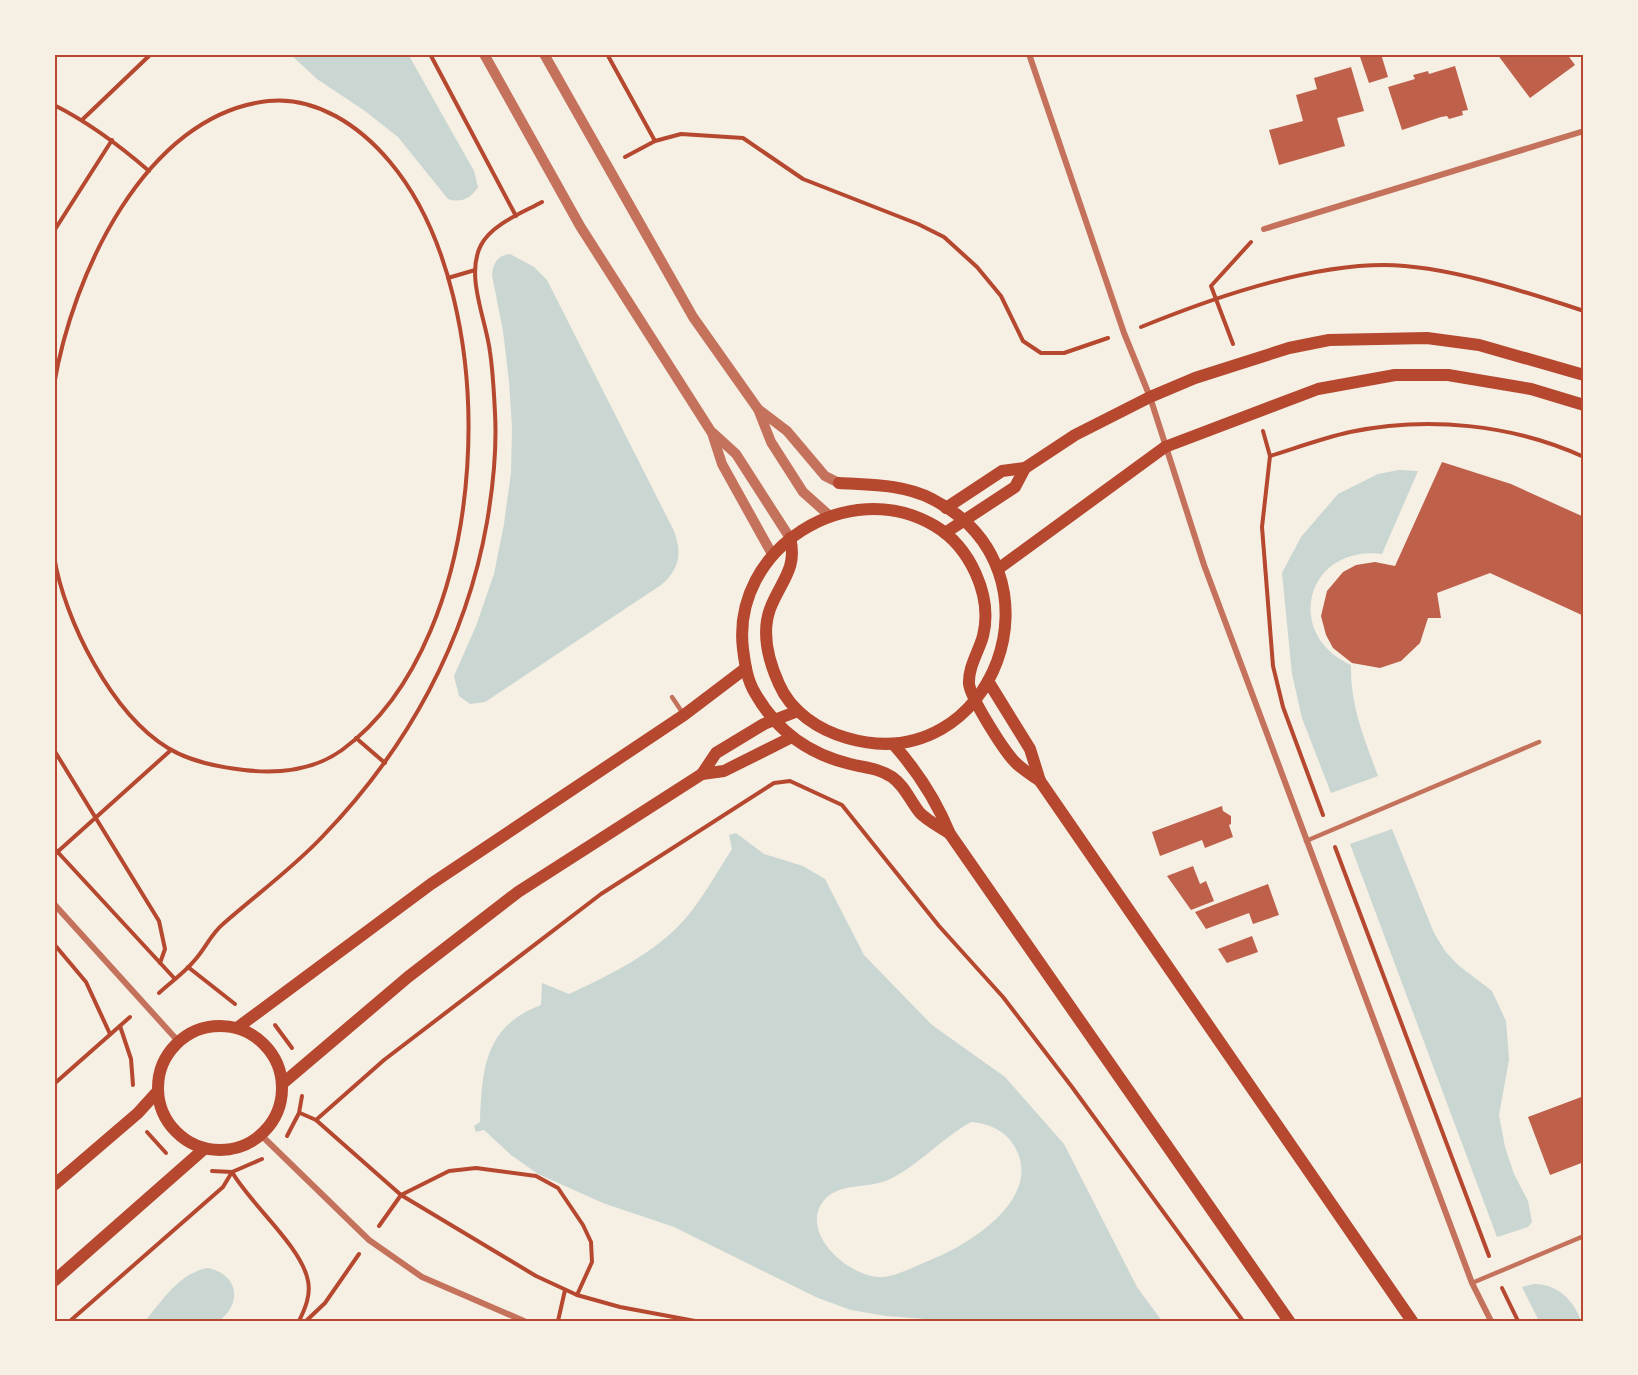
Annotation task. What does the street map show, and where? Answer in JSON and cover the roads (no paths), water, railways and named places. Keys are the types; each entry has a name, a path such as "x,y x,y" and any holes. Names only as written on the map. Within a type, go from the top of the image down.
{"main road":[{"path":"946,508 1002,471 1025,468 1075,435 1149,398 1194,378 1289,348 1329,340 1367,338 1454,340 1546,362 1584,375"},
{"path":"998,569 1165,447 1318,389 1395,375 1448,375 1503,383 1584,405"},
{"path":"945,533 1015,487 1025,468"},
{"path":"790,538 794,552 792,566 769,612 766,629 772,667 780,686 798,711 830,733 871,744 894,745 911,742 935,731 958,716 974,701 998,664 1007,619 1006,599 998,569 981,538 965,522 932,499 899,488 839,483"},
{"path":"950,834 920,813 905,789 878,768 828,758 792,737 773,720 754,691 746,668 742,640 746,603 752,585 772,554 790,538 831,517 854,509 883,509 917,518 945,533 963,551 980,583 983,603 983,636 969,683 974,701 1014,761 1040,781"},
{"path":"237,1028 431,884 684,715 746,668"},
{"path":"988,681 1030,749 1040,781 1412,1321"},
{"path":"282,1084 408,977 518,892 702,774 716,753 773,720 798,711"},
{"path":"702,774 724,771 792,737"},
{"path":"894,745 914,767 935,799 950,834 1289,1321"},
{"path":"216,1025 237,1028 255,1036 269,1049 278,1065 282,1084 280,1103 274,1120 261,1135 244,1146 224,1151 204,1149 186,1141 172,1128 162,1112 158,1092 161,1064 178,1041 196,1030 216,1025"},
{"path":"54,1185 138,1113 158,1092"},
{"path":"54,1281 204,1149"}],"street":[{"path":"484,54 561,192 712,433 722,464 772,554"},
{"path":"544,54 693,317 758,409 771,442 802,492 831,517"},
{"path":"1029,54 1124,333 1149,398 1204,565 1472,1283 1491,1321"},
{"path":"1264,228 1584,131"},
{"path":"758,409 787,430 825,476 839,483"},
{"path":"712,433 736,454 790,538"},
{"path":"54,904 178,1041"},
{"path":"261,1135 369,1240 422,1277 524,1321"}],"lane":[{"path":"672,697 684,715"},
{"path":"1306,841 1539,742"},
{"path":"1472,1283 1584,1236"}]}
